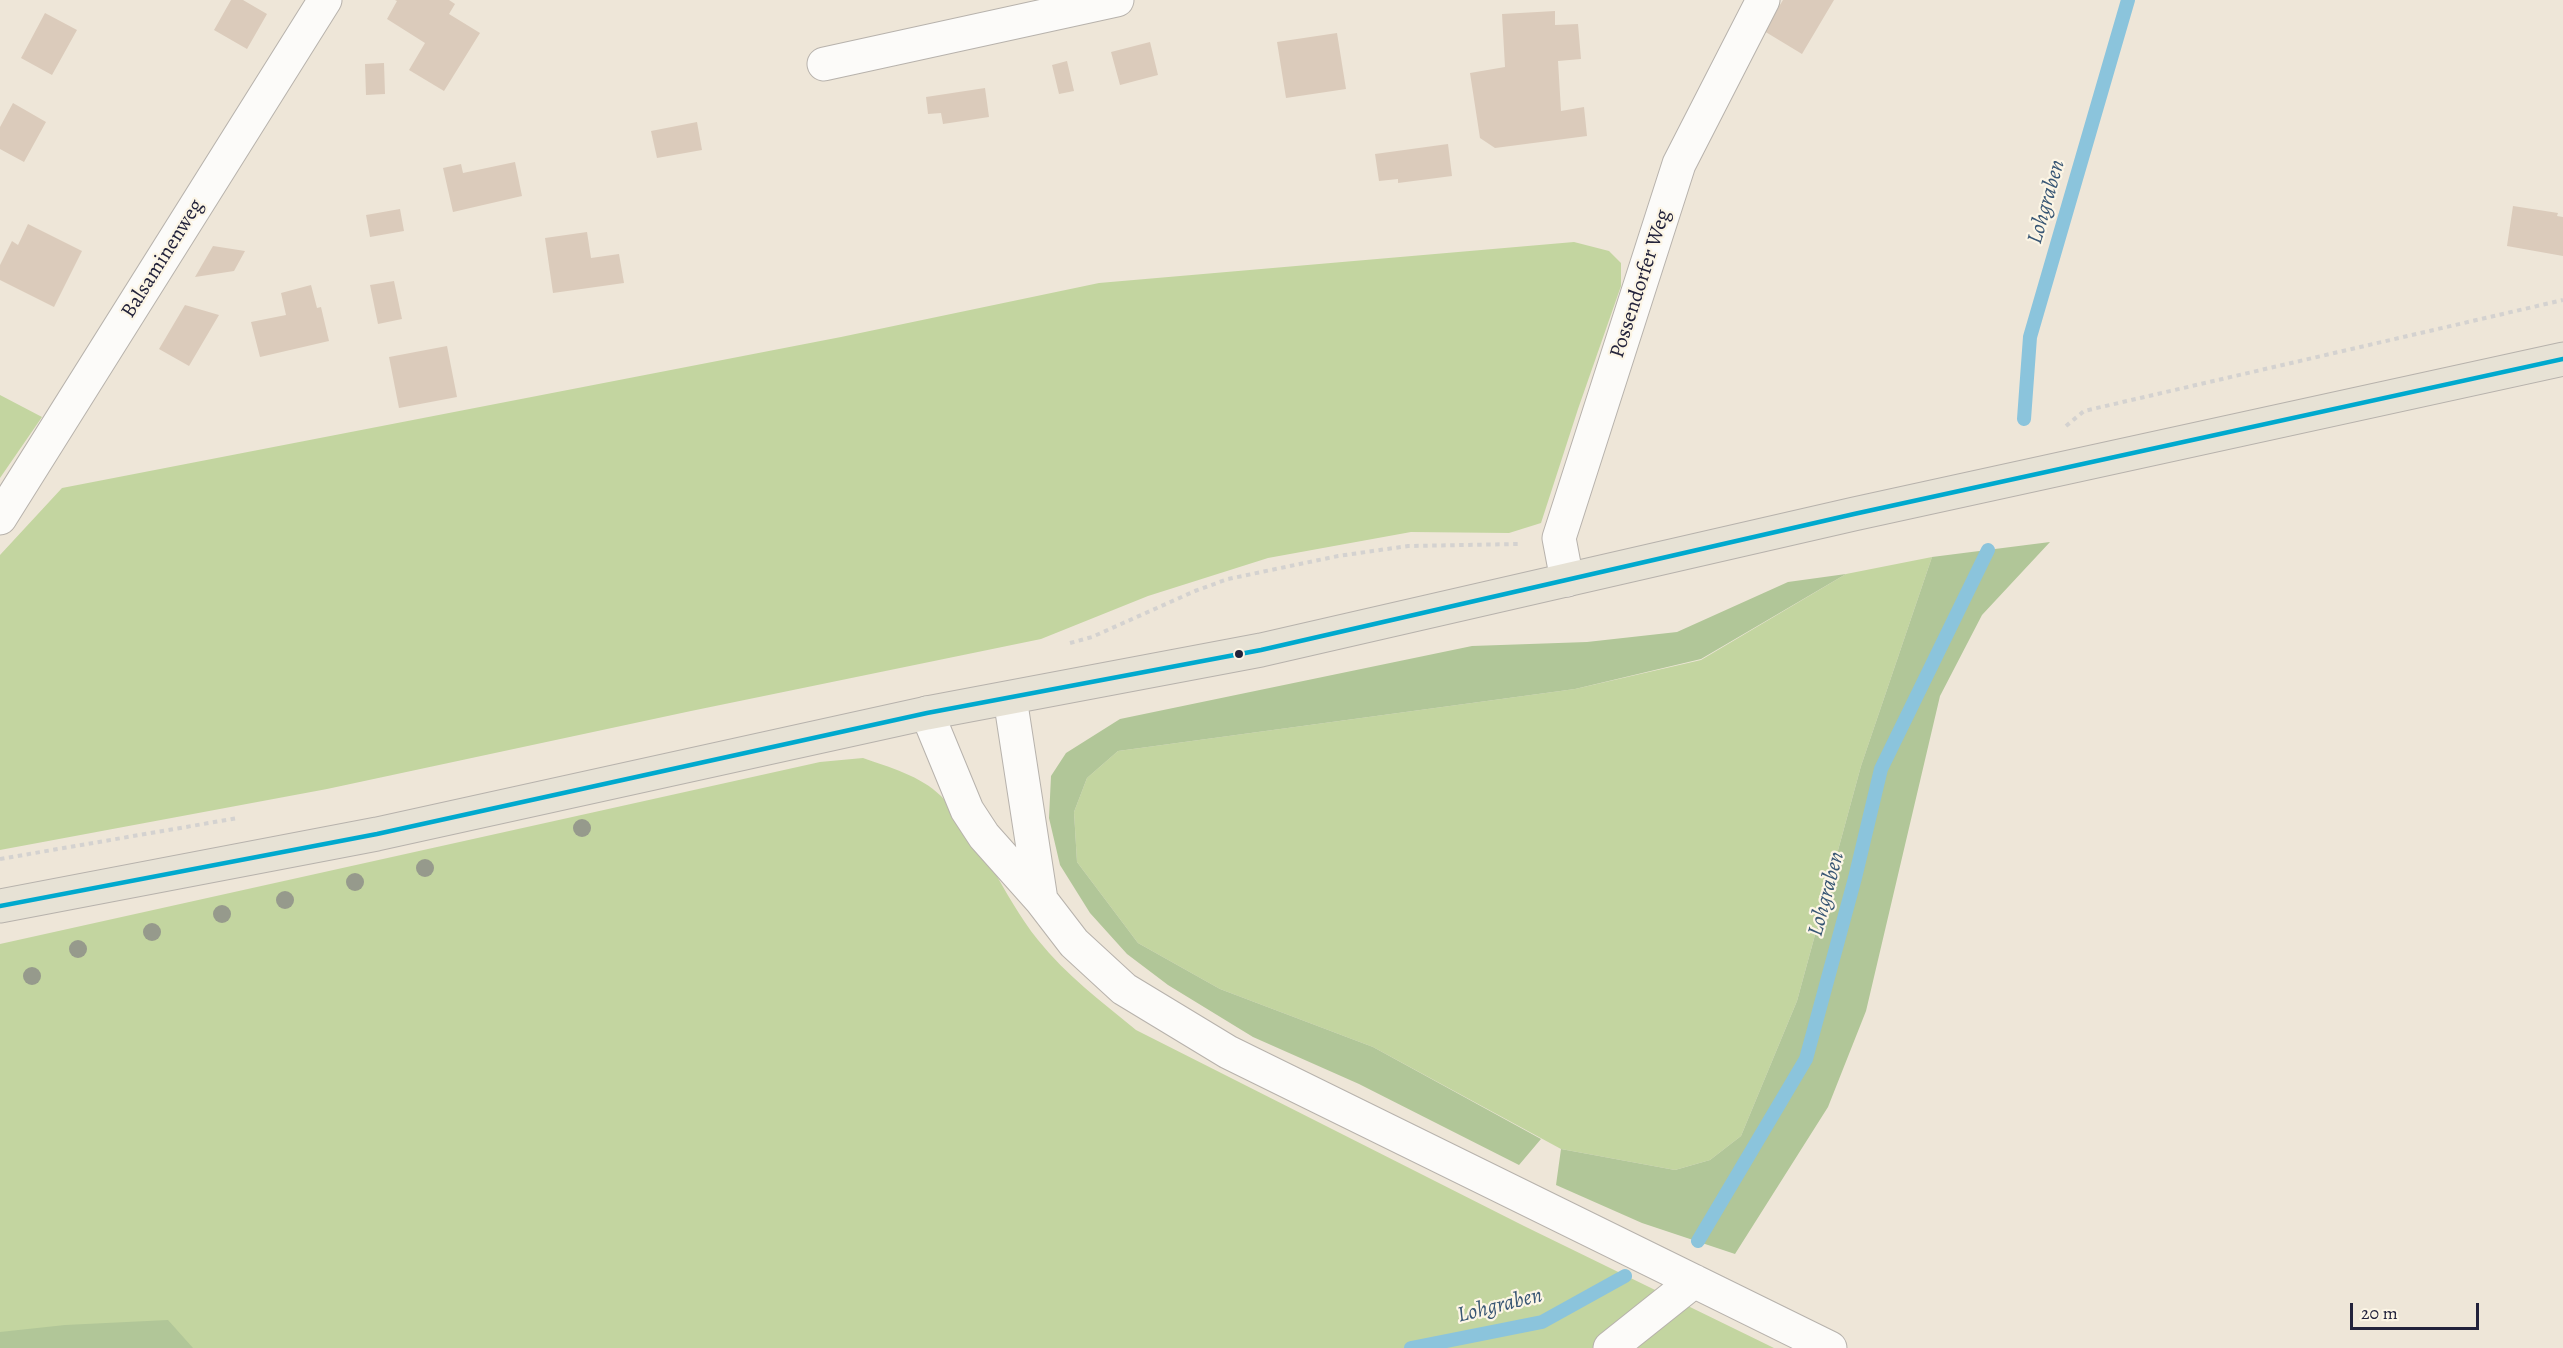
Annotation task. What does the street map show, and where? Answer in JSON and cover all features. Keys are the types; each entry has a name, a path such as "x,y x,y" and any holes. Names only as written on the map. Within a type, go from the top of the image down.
{"main road":[{"path":"0,906 376,834 927,713 1240,655 1843,516 2563,359"}],"street":[{"name":"Balsaminenweg","path":"0,518 325,0"},
{"path":"824,64 1117,0"},
{"name":"Possendorfer Weg","path":"1567,580 1559,538 1679,164 1763,0"},
{"path":"1010,698 1041,900"},
{"path":"927,713 967,810 984,836 1041,900 1074,943 1124,990 1228,1052 1830,1348"},
{"path":"1610,1348 1694,1281"}],"path":[{"path":"2059,433 2084,411 2563,300"},
{"path":"1062,646 1092,637 1195,591 1228,579 1338,556 1408,546 1521,544 1559,538"},
{"path":"0,860 240,817"}],"green space":[{"path":"1574,242 1609,251 1621,263 1621,286 1541,523 1509,533 1411,532 1268,558 1148,596 1041,639 327,789 0,850 0,555 62,488 841,337 1099,283"},
{"path":"0,395 42,417 0,478"},
{"path":"2050,542 1982,615 1940,696 1866,1011 1828,1107 1735,1254 1642,1223 1556,1185 1561,1149 1675,1170 1710,1160 1741,1136 1797,1001 1861,766 1932,557"},
{"path":"1932,557 1861,766 1797,1001 1741,1136 1710,1160 1675,1170 1561,1149 1373,1047 1220,989 1138,943 1077,862 1074,812 1087,778 1118,751 1575,689 1701,660 1846,574"},
{"path":"1846,574 1701,659 1575,689 1118,751 1087,778 1074,812 1077,862 1138,943 1220,989 1373,1047 1541,1139 1519,1165 1359,1084 1253,1037 1168,985 1127,954 1090,913 1060,865 1049,818 1051,776 1066,753 1120,719 1472,646 1587,642 1677,632 1788,582"},
{"path":"863,758 914,778 941,796 968,829 1013,904 1038,940 1072,976 1136,1030 1524,1226 1774,1348 0,1348 0,944 820,762"},
{"path":"168,1320 193,1348 0,1348 0,1332 65,1325"}],"building":[{"path":"231,0 243,0 267,14 247,49 214,30"},
{"path":"395,0 449,0 455,4 449,14 480,33 444,91 409,70 425,43 387,19 397,1"},
{"path":"1783,0 1834,0 1802,54 1764,31"},
{"path":"1555,11 1555,25 1578,24 1581,59 1558,61 1561,111 1584,107 1587,136 1495,148 1480,138 1470,73 1505,67 1502,14"},
{"path":"45,13 77,30 52,75 21,58"},
{"path":"1337,33 1346,89 1286,98 1277,42"},
{"path":"1150,42 1158,75 1120,85 1111,52"},
{"path":"1067,61 1074,91 1059,94 1052,65"},
{"path":"384,63 385,94 366,95 365,64"},
{"path":"985,88 989,117 943,124 941,113 928,114 926,97"},
{"path":"13,103 46,122 24,162 0,149 0,127"},
{"path":"697,122 702,150 657,158 651,131"},
{"path":"1448,144 1452,176 1398,183 1398,179 1379,181 1375,154"},
{"path":"515,162 522,196 453,212 443,168 461,164 463,173"},
{"path":"2513,206 2558,213 2557,216 2563,217 2563,256 2507,246"},
{"path":"400,209 404,231 370,237 366,215"},
{"path":"28,224 82,251 54,307 0,280 0,265 12,241 18,245"},
{"path":"587,232 591,258 619,254 624,283 553,293 545,238"},
{"path":"213,246 245,251 234,271 195,277"},
{"path":"394,281 402,319 378,324 370,285"},
{"path":"311,285 317,308 321,307 329,341 260,357 251,322 286,315 281,293"},
{"path":"185,305 219,315 189,366 159,349"},
{"path":"447,346 457,397 399,408 389,357"}],"waterway":[{"name":"Lohgraben","path":"2024,419 2030,337 2128,0"},
{"name":"Lohgraben","path":"1698,1241 1806,1059 1855,878 1881,769 1988,550"},
{"name":"Lohgraben","path":"1411,1348 1542,1322 1625,1276"}],"transit line":[{"path":"0,906 377,834 927,713 1261,650 1854,514 2563,359"}]}
